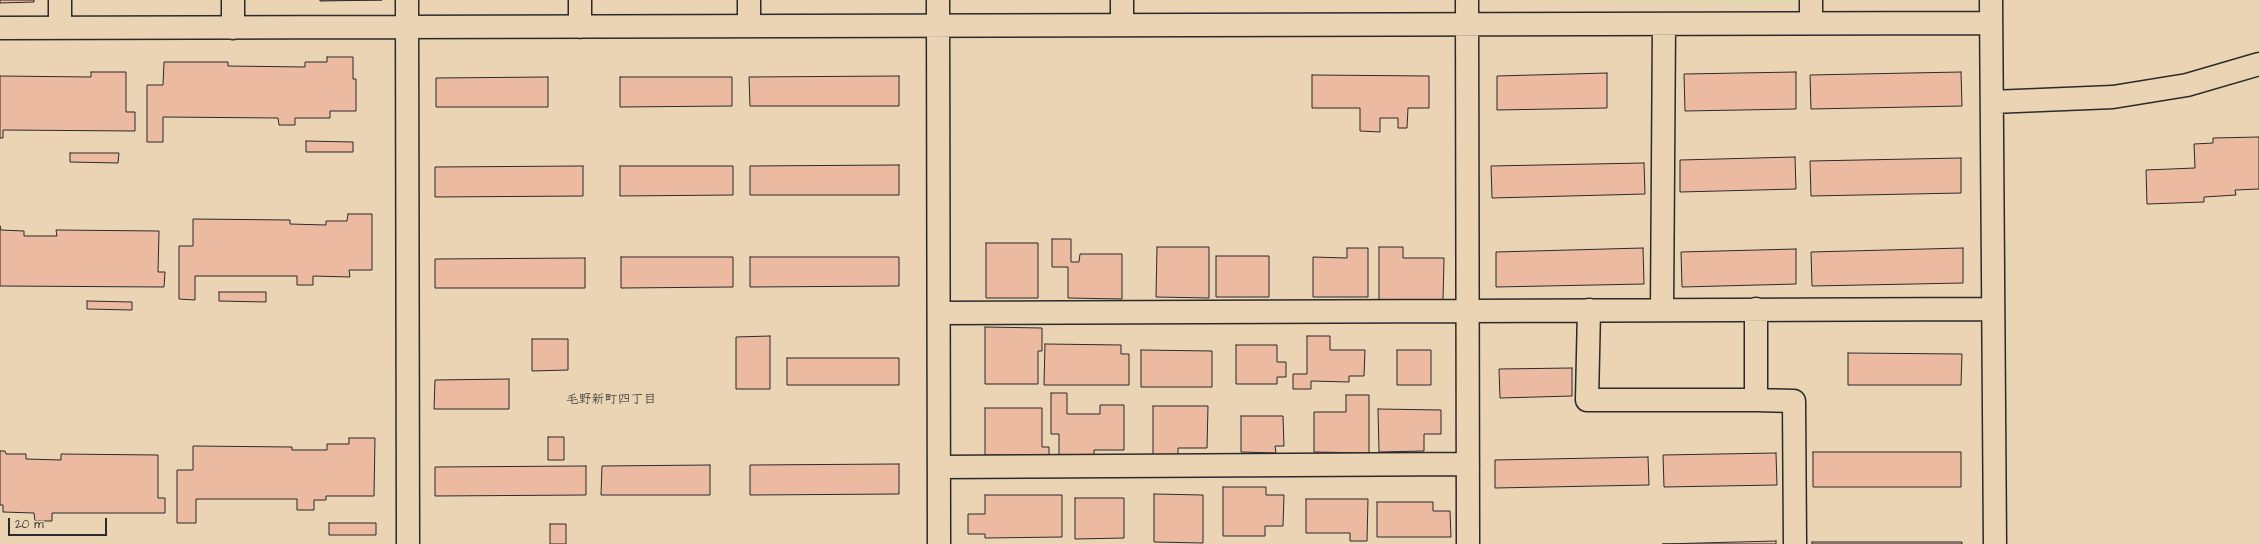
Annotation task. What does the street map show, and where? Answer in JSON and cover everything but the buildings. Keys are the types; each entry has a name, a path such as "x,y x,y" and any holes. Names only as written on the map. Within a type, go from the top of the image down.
{"street":[{"path":"60,0 60,28"},
{"path":"233,0 233,28"},
{"path":"406,0 408,544"},
{"path":"580,0 580,27"},
{"path":"749,0 749,26"},
{"path":"938,0 939,544"},
{"path":"1122,0 1122,25"},
{"path":"1467,0 1468,544"},
{"path":"1811,0 1811,23"},
{"path":"1991,0 1992,309 1995,544"},
{"path":"0,28 1992,23"},
{"path":"1662,310 1664,24"},
{"path":"1992,102 2112,96 2187,85 2259,64"},
{"path":"939,313 1992,309"},
{"path":"1588,310 1587,400 1794,401 1795,544"},
{"path":"1756,310 1756,400"},
{"path":"939,468 1468,464"}],"green space":[{"path":"1500,0 1798,0 1797,1"}],"district":[{"name":"毛野新町四丁目","path":"611,400"}]}
